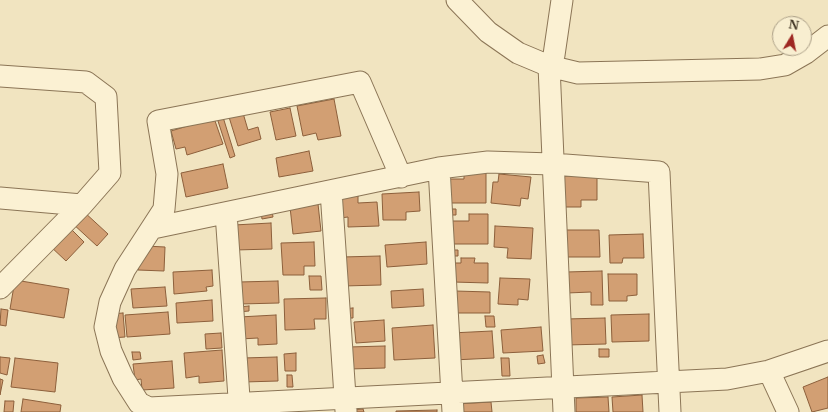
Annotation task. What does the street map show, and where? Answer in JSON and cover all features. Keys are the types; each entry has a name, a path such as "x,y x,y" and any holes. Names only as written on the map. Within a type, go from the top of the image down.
{"street":[{"path":"562,0 554,55 549,66 552,164 564,412"},
{"path":"459,1 494,36 518,53 549,66 578,73 760,69 785,65 806,53 828,36"},
{"path":"0,76 86,82 106,97 110,173 82,205 0,288"},
{"path":"401,176 360,82 158,122 167,174 164,209 125,269 110,302 106,327 111,351 123,378 139,403 149,408 239,408 453,402 562,387 727,379 769,371 828,351"},
{"path":"153,228 439,168 488,162 552,164 659,172 670,412"},
{"path":"439,168 453,402"},
{"path":"331,191 346,405"},
{"path":"0,198 82,205"},
{"path":"226,213 239,408"},
{"path":"769,371 788,412"}],"building":[{"path":"334,99 341,136 318,140 316,133 303,136 297,106"},
{"path":"290,108 296,136 276,140 270,112"},
{"path":"243,113 248,130 258,127 261,139 238,146 229,117"},
{"path":"223,117 235,156 230,158 217,118"},
{"path":"214,118 223,144 187,155 185,147 176,149 171,131"},
{"path":"309,151 313,171 279,177 276,158"},
{"path":"223,164 228,188 186,197 181,173"},
{"path":"464,172 486,173 486,203 447,203 447,179 464,179"},
{"path":"499,174 531,177 528,199 521,198 520,206 491,203 493,182 498,182"},
{"path":"597,175 597,200 581,200 581,207 559,207 559,176"},
{"path":"419,192 420,211 406,212 406,220 383,220 382,194"},
{"path":"358,196 358,203 377,202 379,226 348,227 348,217 340,218 339,197"},
{"path":"318,204 321,231 293,234 290,207"},
{"path":"446,209 456,209 456,215 446,215"},
{"path":"83,211 108,234 97,246 72,223"},
{"path":"272,211 273,217 262,219 261,212"},
{"path":"469,214 488,214 488,244 451,244 451,221 469,221"},
{"path":"271,223 272,249 235,250 234,225"},
{"path":"68,226 84,242 66,261 49,245"},
{"path":"495,226 533,228 531,259 507,258 508,248 494,247"},
{"path":"564,230 599,230 600,257 564,257"},
{"path":"643,234 644,258 623,258 622,263 610,263 609,235"},
{"path":"314,242 315,266 304,266 304,275 283,275 281,243"},
{"path":"426,242 427,264 387,267 385,245"},
{"path":"145,246 165,247 164,271 138,270 139,255"},
{"path":"446,250 458,250 458,256 446,256"},
{"path":"380,256 381,285 343,286 342,257"},
{"path":"461,258 475,258 474,263 488,263 488,283 453,282 453,263 461,263"},
{"path":"212,270 213,286 206,287 207,291 174,294 173,272"},
{"path":"602,271 603,305 591,305 591,292 567,293 566,272"},
{"path":"608,274 637,274 637,295 627,296 627,301 609,301"},
{"path":"309,276 321,276 322,290 310,290"},
{"path":"500,278 530,279 528,300 518,299 518,305 498,304"},
{"path":"15,280 69,289 64,318 10,309"},
{"path":"278,281 279,303 240,304 239,282"},
{"path":"165,287 167,306 133,308 131,289"},
{"path":"423,289 424,306 392,308 391,291"},
{"path":"455,291 490,292 490,313 455,313"},
{"path":"326,298 326,319 314,319 315,329 285,330 284,299"},
{"path":"212,300 213,321 177,323 176,303"},
{"path":"249,306 249,311 238,312 238,307"},
{"path":"353,308 353,318 343,318 342,309"},
{"path":"1,309 8,310 6,326 0,325"},
{"path":"168,312 170,334 127,337 125,315"},
{"path":"123,313 125,337 111,338 110,314"},
{"path":"649,314 649,341 612,342 611,315"},
{"path":"276,315 277,344 258,345 258,338 240,339 239,317"},
{"path":"485,316 494,316 495,327 486,327"},
{"path":"605,318 606,344 566,345 566,319"},
{"path":"384,320 385,341 356,343 354,322"},
{"path":"433,325 435,358 394,360 392,328"},
{"path":"541,327 543,351 503,353 501,330"},
{"path":"492,331 494,358 453,360 451,333"},
{"path":"221,333 222,348 206,349 205,334"},
{"path":"385,346 385,368 349,369 348,347"},
{"path":"599,349 609,349 609,357 599,357"},
{"path":"222,350 224,381 199,383 199,376 186,378 184,353"},
{"path":"132,352 140,352 141,359 133,360"},
{"path":"296,353 296,371 285,371 284,354"},
{"path":"543,355 545,363 538,364 537,356"},
{"path":"0,357 10,358 7,375 0,373"},
{"path":"277,357 278,381 244,382 243,358"},
{"path":"15,358 58,363 55,392 11,387"},
{"path":"501,358 509,358 510,376 502,376"},
{"path":"172,361 174,388 142,390 141,379 135,380 133,364"},
{"path":"287,375 292,375 293,387 287,387"},
{"path":"828,377 828,408 812,412 803,387"},
{"path":"0,379 3,380 0,395"},
{"path":"642,395 643,412 613,412 612,397"},
{"path":"608,397 609,412 576,412 576,398"},
{"path":"23,399 61,405 60,412 21,412"},
{"path":"5,401 14,401 13,412 4,412"},
{"path":"491,402 492,412 457,412 456,404"},
{"path":"363,409 364,412 348,412 348,410"},
{"path":"437,410 437,412 396,412 396,411"}]}
